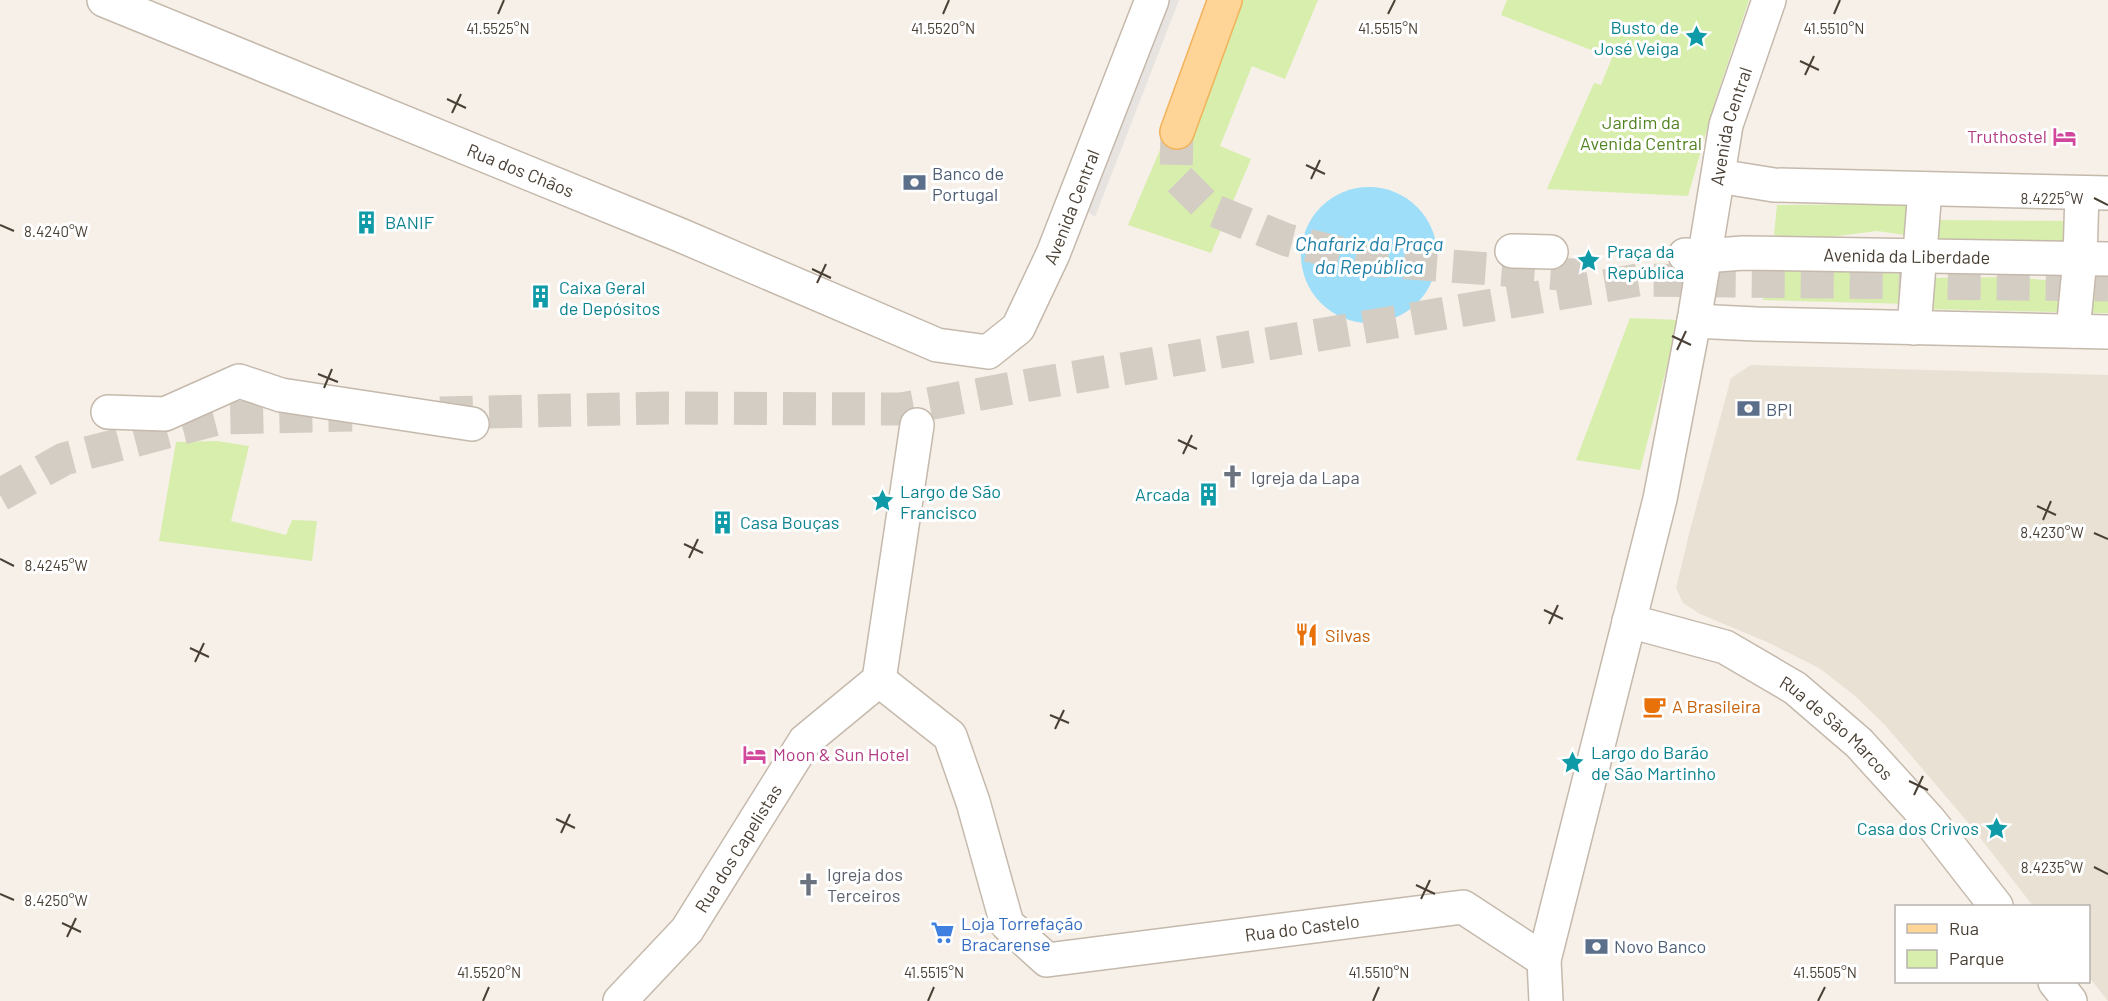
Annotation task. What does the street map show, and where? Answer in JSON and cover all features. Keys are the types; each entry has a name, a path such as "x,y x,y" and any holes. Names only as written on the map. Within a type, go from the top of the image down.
{"main road":[{"path":"1177,132 1225,0"}],"street":[{"name":"Rua dos Chãos","path":"104,0 680,235 937,345"},
{"name":"Avenida Central","path":"937,345 988,352 1017,328 1053,254 1152,0"},
{"name":"Avenida Central","path":"1546,1001 1544,960 1660,499 1694,321 1695,256 1718,176 1726,125 1769,0"},
{"path":"1718,176 1774,185 2095,193 2094,259 2073,331"},
{"path":"1914,328 1925,189"},
{"path":"1512,251 1551,252"},
{"name":"Avenida da Liberdade","path":"1695,256 1743,253 2094,259"},
{"path":"1694,321 2108,332"},
{"path":"108,412 165,414 239,381 281,395 472,424"},
{"path":"879,680 917,425"},
{"name":"Rua de São Marcos","path":"1629,621 1725,648 1795,688 1859,743 1929,820 1995,905"},
{"name":"Rua do Castelo","path":"879,680 950,736 974,802 1007,924 1040,972 1463,907 1544,960"},
{"name":"Rua dos Capelistas","path":"620,1001 687,930 805,741 879,680"},
{"path":"2056,983 2070,1001"}],"shaded area":[{"path":"1164,0 1179,0 1095,217 1083,208"},
{"path":"1751,365 2108,375 2108,1001 2090,978 2090,905 2032,905 1971,826 1885,725 1854,695 1819,668 1767,642 1700,614 1683,603 1676,588 1731,378"}],"green space":[{"path":"1235,0 1318,0 1285,79 1252,66 1220,146 1251,159 1211,253 1128,225 1168,131"},
{"name":"Jardim da Avenida Central","path":"1507,0 1749,0 1716,98 1688,196 1547,189 1594,83 1601,85 1612,58 1501,15"},
{"path":"1913,204 1912,236 1877,231 1806,240 1774,235 1777,205"},
{"path":"1933,220 2072,221 2069,248 1931,244"},
{"path":"1768,267 1909,274 1908,304 1763,300"},
{"path":"2015,277 2063,282 2060,312 1924,309 1924,278"},
{"path":"2092,285 2108,288 2108,313 2089,313"},
{"path":"1630,318 1679,320 1640,470 1576,460"},
{"path":"217,441 249,446 231,521 286,535 292,520 317,521 312,561 159,541 176,442"}],"water":[{"name":"Chafariz da Praça da República","path":"1369,187 1395,192 1417,207 1432,229 1437,255 1432,281 1417,303 1395,318 1369,323 1343,318 1321,303 1306,281 1301,255 1306,229 1321,207 1343,192"}],"tunnel":[{"path":"1177,132 1176,176 1208,208 1287,240 1368,260 1587,276"},
{"path":"440,413 664,408 901,409 1638,280 2108,285"},
{"path":"0,495 64,459 221,418 352,415"}],"place":[{"name":"Busto de José Veiga","path":"1697,37"},
{"name":"Truthostel","path":"2065,136"},
{"name":"Banco de Portugal","path":"914,183"},
{"name":"BANIF","path":"367,222"},
{"name":"Praça da República","path":"1589,261"},
{"name":"Caixa Geral de Depósitos","path":"541,297"},
{"name":"BPI","path":"1748,409"},
{"name":"Igreja da Lapa","path":"1233,477"},
{"name":"Arcada","path":"1208,494"},
{"name":"Largo de São Francisco","path":"882,501"},
{"name":"Casa Bouças","path":"722,522"},
{"name":"Silvas","path":"1307,635"},
{"name":"A Brasileira","path":"1654,706"},
{"name":"Moon & Sun Hotel","path":"755,754"},
{"name":"Largo do Barão de São Martinho","path":"1573,762"},
{"name":"Casa dos Crivos","path":"1997,828"},
{"name":"Igreja dos Terceiros","path":"809,884"},
{"name":"Loja Torrefação Bracarense","path":"943,933"},
{"name":"Novo Banco","path":"1596,946"}]}
